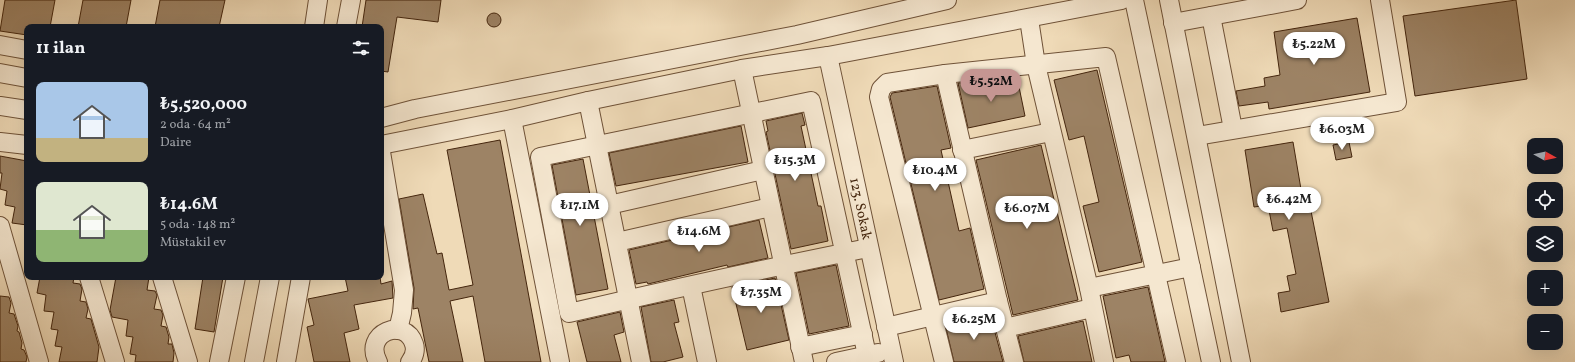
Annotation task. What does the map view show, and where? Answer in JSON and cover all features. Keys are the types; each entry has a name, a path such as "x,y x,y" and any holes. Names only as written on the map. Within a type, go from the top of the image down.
{"street":[{"path":"314,24 318,0"},
{"path":"347,24 351,0"},
{"path":"384,117 423,108 798,35 947,0"},
{"path":"384,144 512,119 588,101 742,69 828,56 1029,19 1122,0"},
{"path":"1134,0 1210,362"},
{"path":"1169,0 1241,362"},
{"path":"1173,23 1297,0"},
{"path":"1197,136 1397,102 1380,0"},
{"path":"1211,16 1233,129"},
{"path":"1029,19 1036,65 1050,132 1089,288 1104,362"},
{"path":"0,45 24,49"},
{"name":"123. Sokak","path":"828,56 892,356"},
{"path":"944,362 879,93 887,84 945,74 1106,58 1176,362"},
{"path":"742,69 802,355 863,334"},
{"path":"0,73 24,77"},
{"path":"945,74 1014,362"},
{"path":"588,101 641,362"},
{"path":"867,355 846,252 811,101 751,112 540,157 569,313 783,265 846,252 868,248"},
{"path":"0,106 24,110"},
{"path":"512,119 560,362"},
{"path":"962,150 1050,132"},
{"path":"0,142 24,145"},
{"path":"384,170 404,290 402,313 398,330"},
{"path":"609,205 763,170"},
{"path":"617,242 771,208"},
{"path":"0,226 39,362"},
{"path":"1089,288 1191,266"},
{"path":"90,280 115,362"},
{"path":"163,280 188,362"},
{"path":"219,362 235,280"},
{"path":"254,362 269,280"},
{"path":"286,362 300,280"},
{"path":"691,286 708,362"},
{"path":"886,327 998,300"},
{"path":"1005,328 1092,308"},
{"path":"378,362 374,351 377,339 386,332 398,330 408,335 413,344 414,354 410,362"},
{"path":"836,362 867,355 892,356"}],"building":[{"path":"5,0 55,0 51,24 24,24 24,35 0,31"},
{"path":"83,0 131,0 127,24 79,24"},
{"path":"160,0 225,0 220,24 156,24"},
{"path":"366,0 441,0 438,22 397,17 388,72 384,71 384,24 362,24"},
{"path":"1516,0 1527,79 1415,96 1403,16"},
{"path":"491,13 497,13 501,17 501,23 497,27 491,27 487,23 487,17"},
{"path":"1357,18 1370,92 1269,109 1268,102 1239,106 1236,91 1265,86 1264,78 1280,75 1274,32"},
{"path":"1097,70 1142,262 1099,272 1083,206 1099,202 1084,136 1069,140 1054,80"},
{"path":"983,81 984,89 1018,82 1025,116 968,128 958,83"},
{"path":"937,86 951,148 941,150 959,231 970,228 984,289 939,300 890,97 892,93"},
{"path":"802,113 805,125 801,126 818,206 821,206 828,241 791,249 766,132 768,131 766,121"},
{"path":"741,126 748,162 616,186 609,153"},
{"path":"500,140 541,362 485,362 473,296 450,301 463,362 429,362 418,308 413,309 414,288 399,199 423,194 437,254 442,253 449,290 473,285 447,150"},
{"path":"1293,142 1304,207 1310,206 1329,302 1281,312 1278,293 1290,291 1287,276 1296,274 1287,228 1273,231 1268,205 1254,207 1245,150"},
{"path":"1349,142 1352,157 1336,160 1333,145"},
{"path":"1041,145 1078,300 1013,315 976,160"},
{"path":"0,156 24,160 24,225 12,223 15,207 5,205 7,191 0,189 2,173 0,173"},
{"path":"583,159 608,289 576,295 552,165"},
{"path":"759,220 768,258 728,267 727,265 648,284 647,282 636,284 629,250"},
{"path":"836,265 849,326 809,334 796,273"},
{"path":"775,278 789,340 747,350 732,287"},
{"path":"39,280 74,280 73,283 80,284 82,289 80,301 86,302 88,309 86,318 91,319 99,347 97,362 59,362 62,347 55,346 58,330 51,329 54,312 44,311 46,295 37,293"},
{"path":"115,280 149,280 147,290 155,291 157,295 154,309 161,310 163,315 161,326 166,327 169,337 168,344 172,344 174,353 173,362 135,362 136,355 130,354 133,337 126,336 128,320 112,317 110,310"},
{"path":"203,280 223,280 214,332 195,329"},
{"path":"346,280 380,280 381,284 392,281 393,298 354,305 359,329 344,333 350,362 314,362 307,327 314,325 308,299 348,291"},
{"path":"1148,287 1165,362 1131,362 1129,355 1116,358 1103,296"},
{"path":"0,296 9,297 11,303 9,313 14,314 18,326 17,331 19,332 22,343 21,349 24,350 27,357 26,362 0,362"},
{"path":"674,300 679,322 674,323 683,357 663,362 651,362 641,307"},
{"path":"620,312 624,332 614,335 621,362 587,362 577,322"},
{"path":"990,314 1003,362 954,362 945,324"},
{"path":"1083,321 1092,362 1024,362 1018,336"}]}
